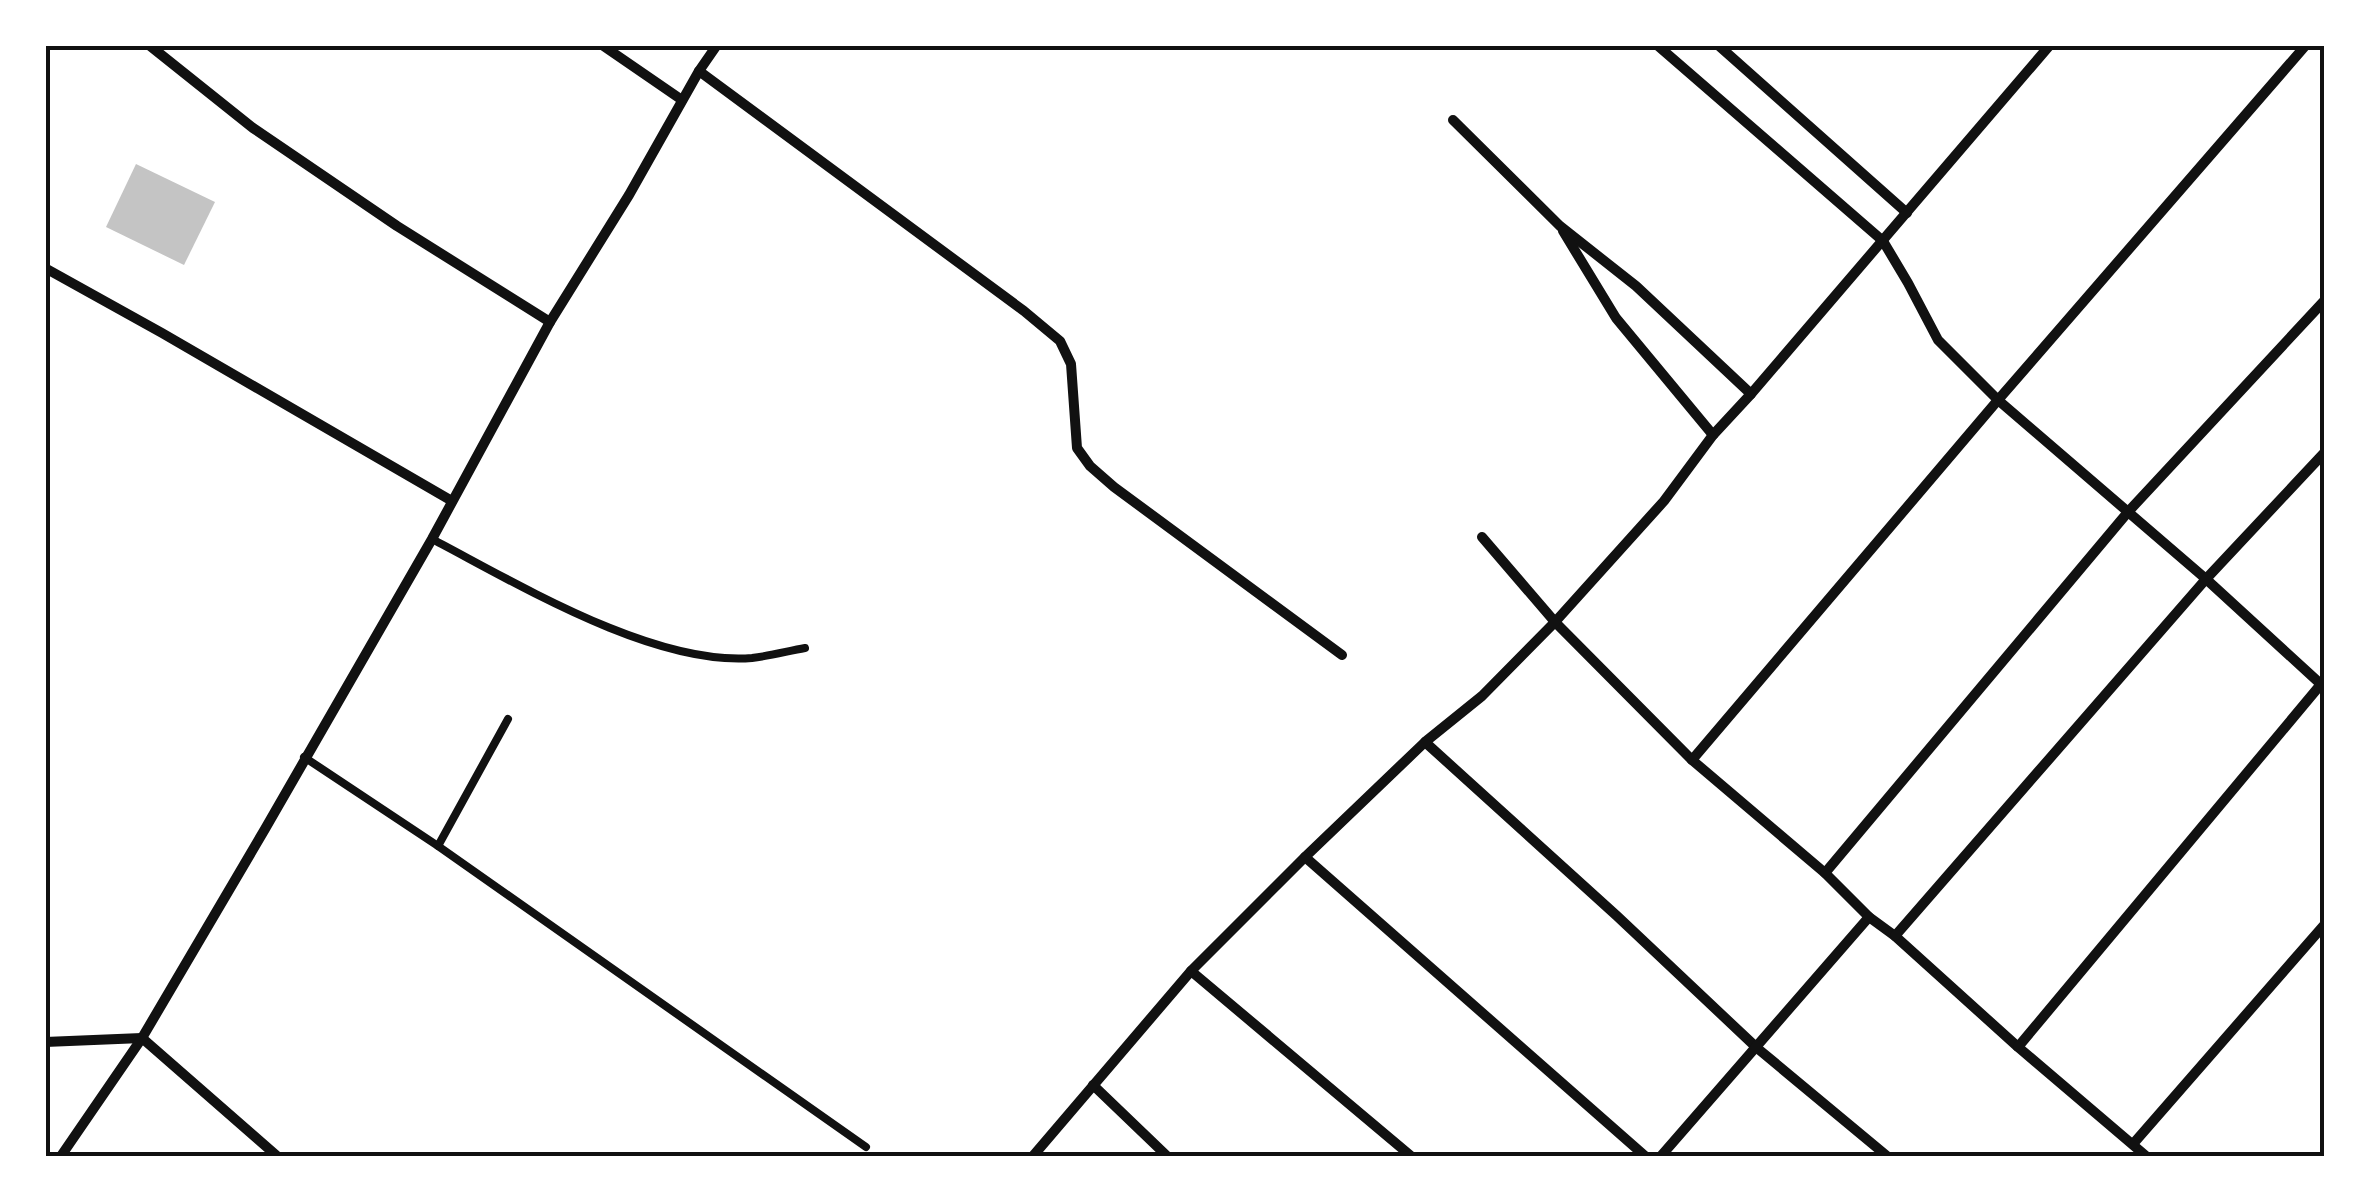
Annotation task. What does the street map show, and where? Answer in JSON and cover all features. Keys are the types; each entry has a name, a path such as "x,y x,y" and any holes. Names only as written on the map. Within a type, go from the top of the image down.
{"street":[{"path":"149,45 253,128 397,226 550,322"},
{"path":"602,45 682,100"},
{"path":"61,1156 142,1038 432,539 550,322 717,45"},
{"path":"1657,45 1883,241 1938,340 1998,400 2324,684 2018,1046"},
{"path":"1718,45 1908,213"},
{"path":"1692,760 2306,45"},
{"path":"1033,1156 1191,971 1425,742 1482,696 1556,622 1908,213 2043,47"},
{"path":"699,71 1060,341 1071,364 1077,448 1090,466 1342,655"},
{"path":"1453,120 1560,226 1636,286 1752,394"},
{"path":"1560,226 1616,318 1713,436"},
{"path":"45,268 452,501"},
{"path":"1825,874 2128,512 2325,300"},
{"path":"1895,936 2206,579 2325,452"},
{"path":"1482,537 1556,622 1692,760 2146,1156"},
{"path":"1425,742 1757,1048 1888,1156"},
{"path":"1305,857 1645,1156"},
{"path":"1661,1156 1869,916"},
{"path":"2133,1144 2325,924"},
{"path":"1191,971 1411,1156"},
{"path":"45,1042 142,1038 277,1156"},
{"path":"1093,1085 1168,1156"}],"lane":[{"path":"432,539 571,612 675,649 716,657 752,658 805,648"},
{"path":"438,846 508,719"},
{"path":"304,758 438,846 866,1146"}],"building":[{"path":"136,164 215,202 184,265 106,227"}]}
